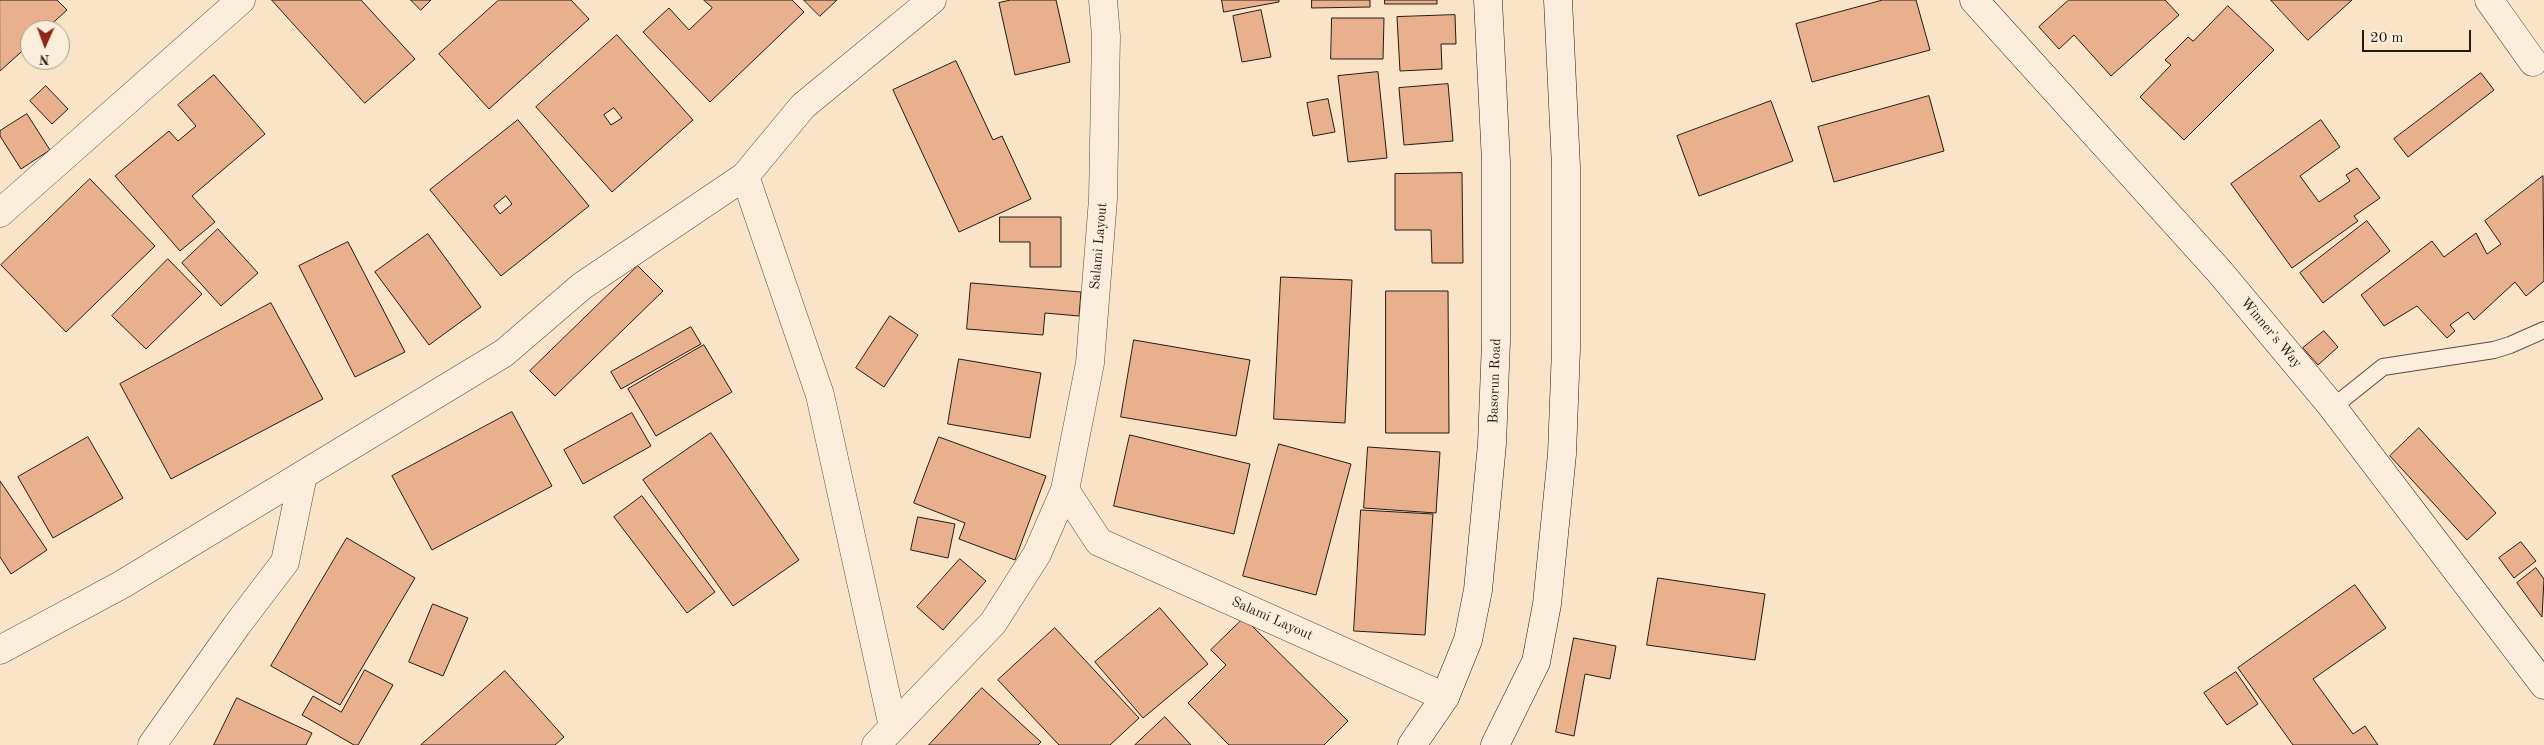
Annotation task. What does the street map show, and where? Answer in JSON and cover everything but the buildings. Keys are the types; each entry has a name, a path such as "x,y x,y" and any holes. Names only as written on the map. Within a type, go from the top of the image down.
{"street":[{"path":"0,213 242,0"},
{"path":"0,650 122,585 504,353 582,286 745,176 803,106 932,0"},
{"name":"Salami Layout","path":"884,736 993,623 1037,554 1065,490 1090,363 1103,199 1106,36 1103,0"},
{"name":"Basorun Road","path":"1412,745 1445,697 1468,640 1478,590 1492,444 1496,341 1496,162 1488,0"},
{"path":"1495,745 1536,662 1547,604 1562,454 1566,348 1566,167 1558,0"},
{"name":"Winner's Way","path":"1974,0 2219,270 2330,404 2525,657 2544,685"},
{"path":"2489,0 2533,62"},
{"path":"745,176 820,395 884,736"},
{"path":"152,745 237,625 285,562 303,475"},
{"name":"Salami Layout","path":"1065,490 1100,542 1445,697"}],"lane":[{"path":"2330,404 2338,403 2383,367 2494,350 2544,330"}]}
